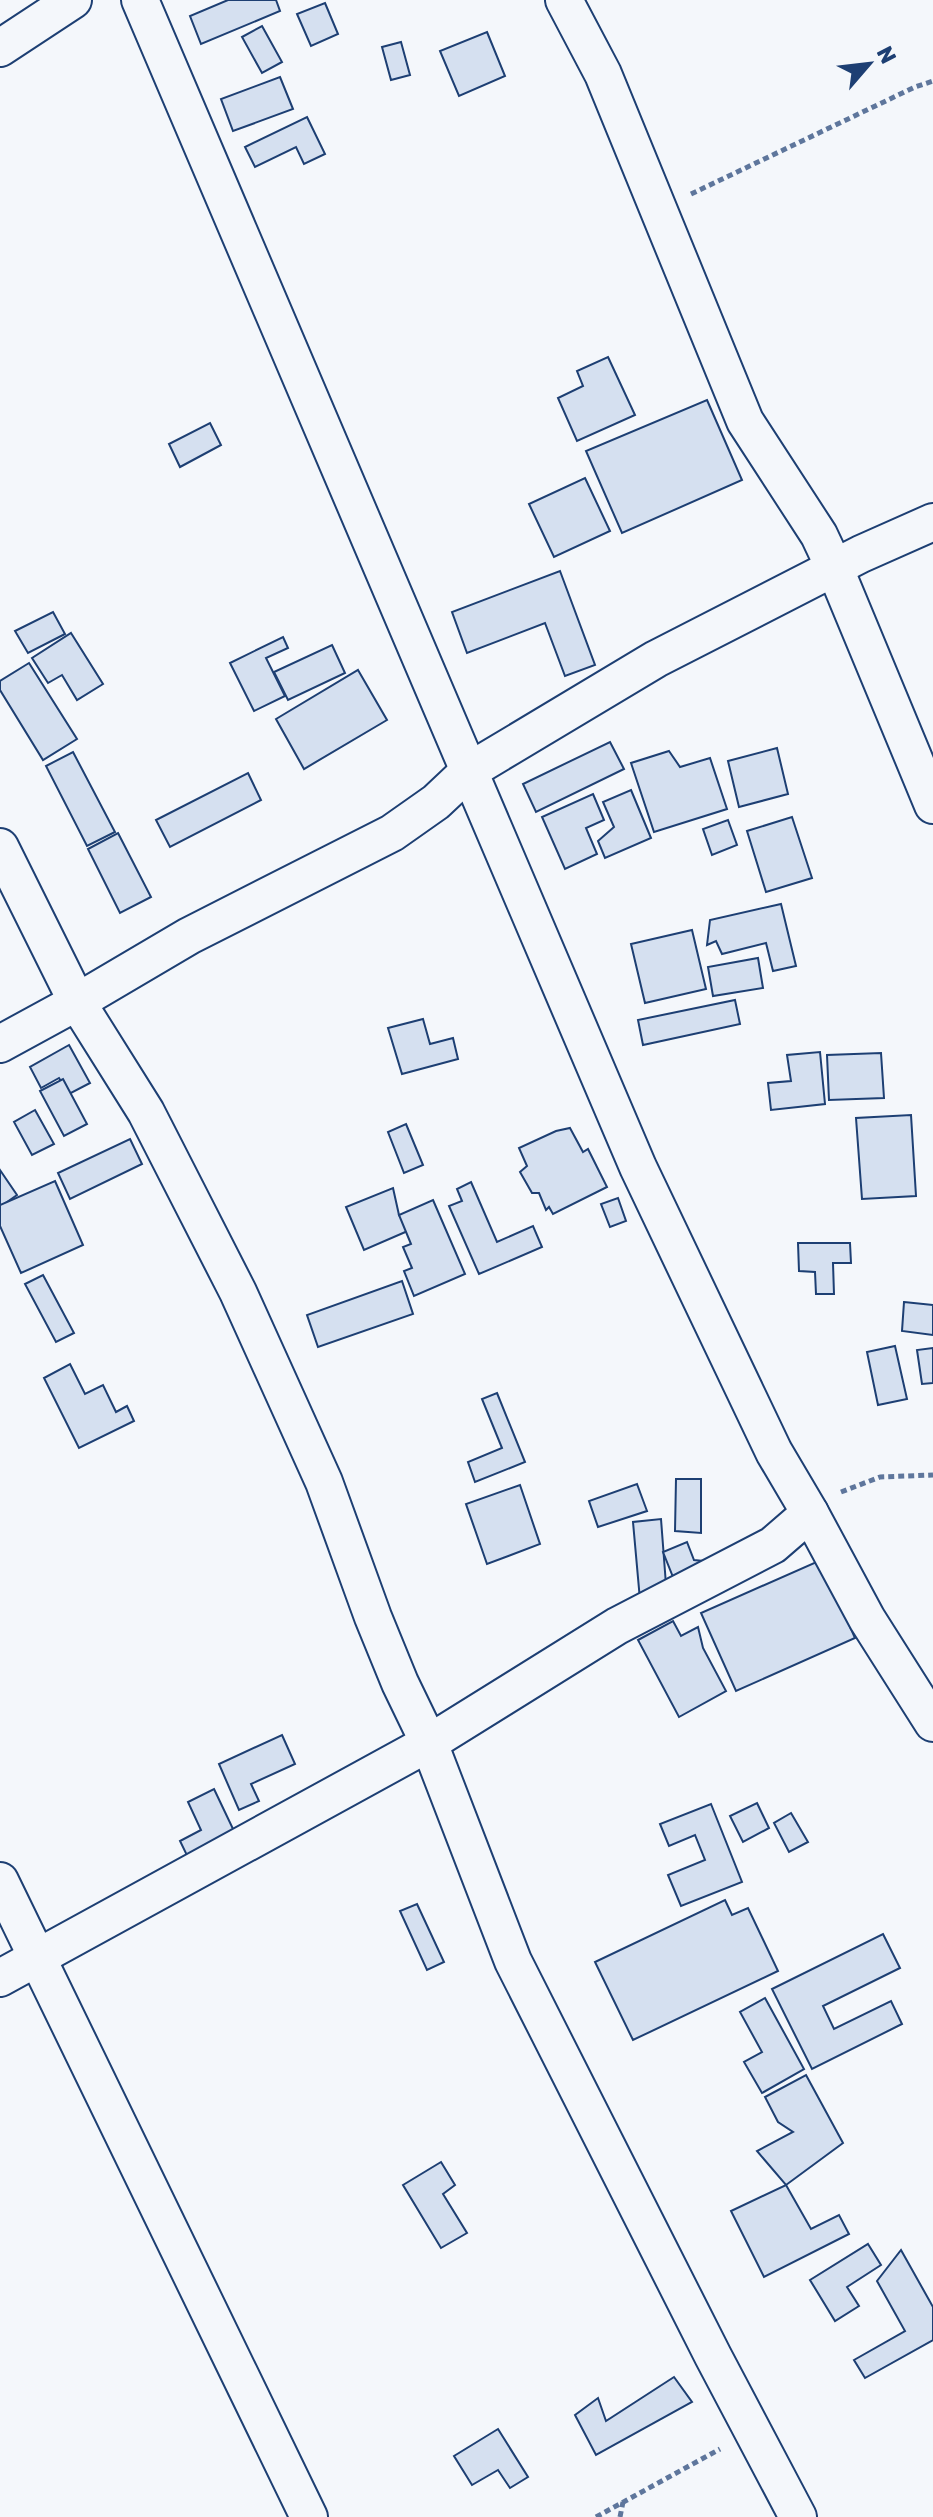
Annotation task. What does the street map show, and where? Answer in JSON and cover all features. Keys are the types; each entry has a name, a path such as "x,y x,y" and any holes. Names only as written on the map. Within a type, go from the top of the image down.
{"street":[{"path":"0,48 73,0"},
{"path":"140,0 638,1167 774,1452 867,1619 933,1723"},
{"path":"564,0 603,74 745,421 819,535 933,805"},
{"path":"0,1044 201,929 392,833 436,802 469,771 656,659 861,554 933,522"},
{"path":"0,847 77,1002 146,1112 238,1292 324,1482 373,1617 429,1743 513,1961 798,2517"},
{"path":"0,1978 429,1743 617,1626 773,1545 810,1513"},
{"path":"0,1881 309,2517"}],"path":[{"path":"657,210 860,112 933,81"},
{"path":"810,1513 845,1489 880,1477 933,1475"},
{"path":"596,2517 753,2431"},
{"path":"620,2517 624,2501"}],"building":[{"path":"228,0 276,0 280,11 201,44 190,16"},
{"path":"325,3 338,34 311,46 297,14"},
{"path":"262,26 282,62 262,73 242,37"},
{"path":"487,32 505,76 459,96 440,51"},
{"path":"401,42 410,75 391,80 382,47"},
{"path":"280,77 293,109 233,131 221,99"},
{"path":"307,117 325,154 304,164 296,147 255,167 245,147"},
{"path":"608,357 635,415 577,441 558,398 583,386 577,371"},
{"path":"707,400 742,480 622,533 586,451"},
{"path":"210,423 221,445 180,467 169,444"},
{"path":"585,478 610,531 554,557 529,504"},
{"path":"560,571 595,665 565,676 545,623 467,653 452,612"},
{"path":"53,612 65,634 28,653 15,631"},
{"path":"71,633 103,684 77,700 62,675 48,683 32,658"},
{"path":"283,637 288,648 266,658 285,696 254,711 230,663"},
{"path":"332,645 345,673 288,700 274,672"},
{"path":"29,663 77,739 43,760 0,690 0,681"},
{"path":"358,670 387,720 304,769 276,719"},
{"path":"610,742 624,769 536,812 523,784"},
{"path":"777,748 788,794 739,807 728,761"},
{"path":"669,751 680,767 710,758 727,809 654,832 631,763"},
{"path":"73,752 115,832 87,846 46,766"},
{"path":"248,773 261,800 170,847 156,820"},
{"path":"631,790 651,838 605,858 598,841 614,827 603,802"},
{"path":"593,794 604,820 586,828 597,854 565,869 542,817"},
{"path":"792,817 812,878 766,892 747,831"},
{"path":"728,820 737,845 712,855 703,829"},
{"path":"118,833 151,897 120,913 88,849"},
{"path":"781,904 796,966 773,971 766,943 722,954 716,941 707,945 710,920"},
{"path":"692,930 706,989 645,1003 631,944"},
{"path":"758,958 763,988 713,996 708,967"},
{"path":"735,1000 740,1024 643,1045 638,1020"},
{"path":"423,1019 430,1044 453,1038 458,1059 402,1074 388,1028"},
{"path":"69,1045 90,1083 69,1094 59,1078 41,1088 30,1067"},
{"path":"820,1052 825,1104 771,1110 768,1083 791,1081 787,1055"},
{"path":"881,1053 884,1098 829,1100 827,1055"},
{"path":"63,1079 87,1124 64,1136 40,1091"},
{"path":"35,1110 54,1144 32,1155 14,1122"},
{"path":"911,1115 916,1196 862,1199 856,1118"},
{"path":"406,1124 423,1165 404,1173 388,1132"},
{"path":"570,1128 583,1152 588,1149 607,1187 553,1214 549,1207 546,1210 539,1193 532,1193 520,1172 527,1166 519,1148"},
{"path":"130,1139 142,1164 70,1199 58,1173"},
{"path":"0,1170 17,1195 0,1207"},
{"path":"55,1181 83,1245 21,1273 0,1226 0,1205"},
{"path":"471,1182 497,1242 533,1226 542,1247 479,1274 449,1206 462,1201 457,1189"},
{"path":"393,1188 399,1215 410,1230 364,1250 346,1207"},
{"path":"618,1198 626,1221 610,1227 601,1204"},
{"path":"433,1200 465,1274 414,1296 404,1271 412,1268 403,1247 411,1244 399,1215"},
{"path":"798,1243 850,1243 851,1263 833,1263 834,1294 816,1294 815,1272 799,1271"},
{"path":"43,1275 74,1333 56,1342 25,1284"},
{"path":"402,1281 413,1314 318,1347 307,1315"},
{"path":"904,1302 933,1305 933,1335 902,1331"},
{"path":"895,1346 907,1399 878,1405 867,1352"},
{"path":"933,1348 933,1383 922,1384 917,1350"},
{"path":"70,1364 85,1394 103,1385 116,1412 127,1406 134,1421 79,1448 44,1378"},
{"path":"497,1393 525,1462 475,1482 468,1462 502,1448 482,1399"},
{"path":"676,1479 701,1479 701,1533 675,1531"},
{"path":"637,1484 647,1511 598,1527 589,1501"},
{"path":"520,1485 540,1544 487,1564 466,1504"},
{"path":"661,1519 667,1598 640,1600 633,1522"},
{"path":"687,1542 694,1560 714,1562 681,1597 663,1552"},
{"path":"821,1560 855,1638 736,1691 701,1613"},
{"path":"673,1621 681,1636 698,1627 703,1648 726,1691 679,1717 638,1640"},
{"path":"282,1735 295,1764 251,1784 259,1801 239,1810 219,1764"},
{"path":"214,1789 244,1852 197,1876 180,1841 201,1830 188,1802"},
{"path":"757,1803 769,1828 743,1842 730,1816"},
{"path":"711,1804 742,1882 681,1906 668,1875 705,1860 695,1835 669,1846 660,1824"},
{"path":"791,1813 808,1842 789,1852 774,1823"},
{"path":"725,1900 732,1915 748,1908 778,1971 633,2040 595,1962"},
{"path":"417,1904 444,1962 427,1970 400,1911"},
{"path":"883,1934 900,1968 823,2006 834,2029 891,2001 902,2024 812,2069 772,1989"},
{"path":"765,1998 804,2069 762,2093 744,2062 762,2052 740,2012"},
{"path":"806,2075 843,2143 786,2185 757,2151 793,2132 778,2122 765,2097"},
{"path":"441,2162 455,2185 443,2194 467,2233 441,2248 403,2185"},
{"path":"786,2185 811,2229 839,2215 849,2234 764,2277 731,2211"},
{"path":"868,2244 881,2265 847,2287 859,2306 835,2321 810,2280"},
{"path":"901,2250 933,2307 933,2340 865,2378 854,2360 905,2331 877,2281"},
{"path":"674,2377 692,2402 596,2455 575,2415 598,2398 606,2421"},
{"path":"498,2429 528,2477 510,2488 498,2470 472,2485 454,2456"}]}
